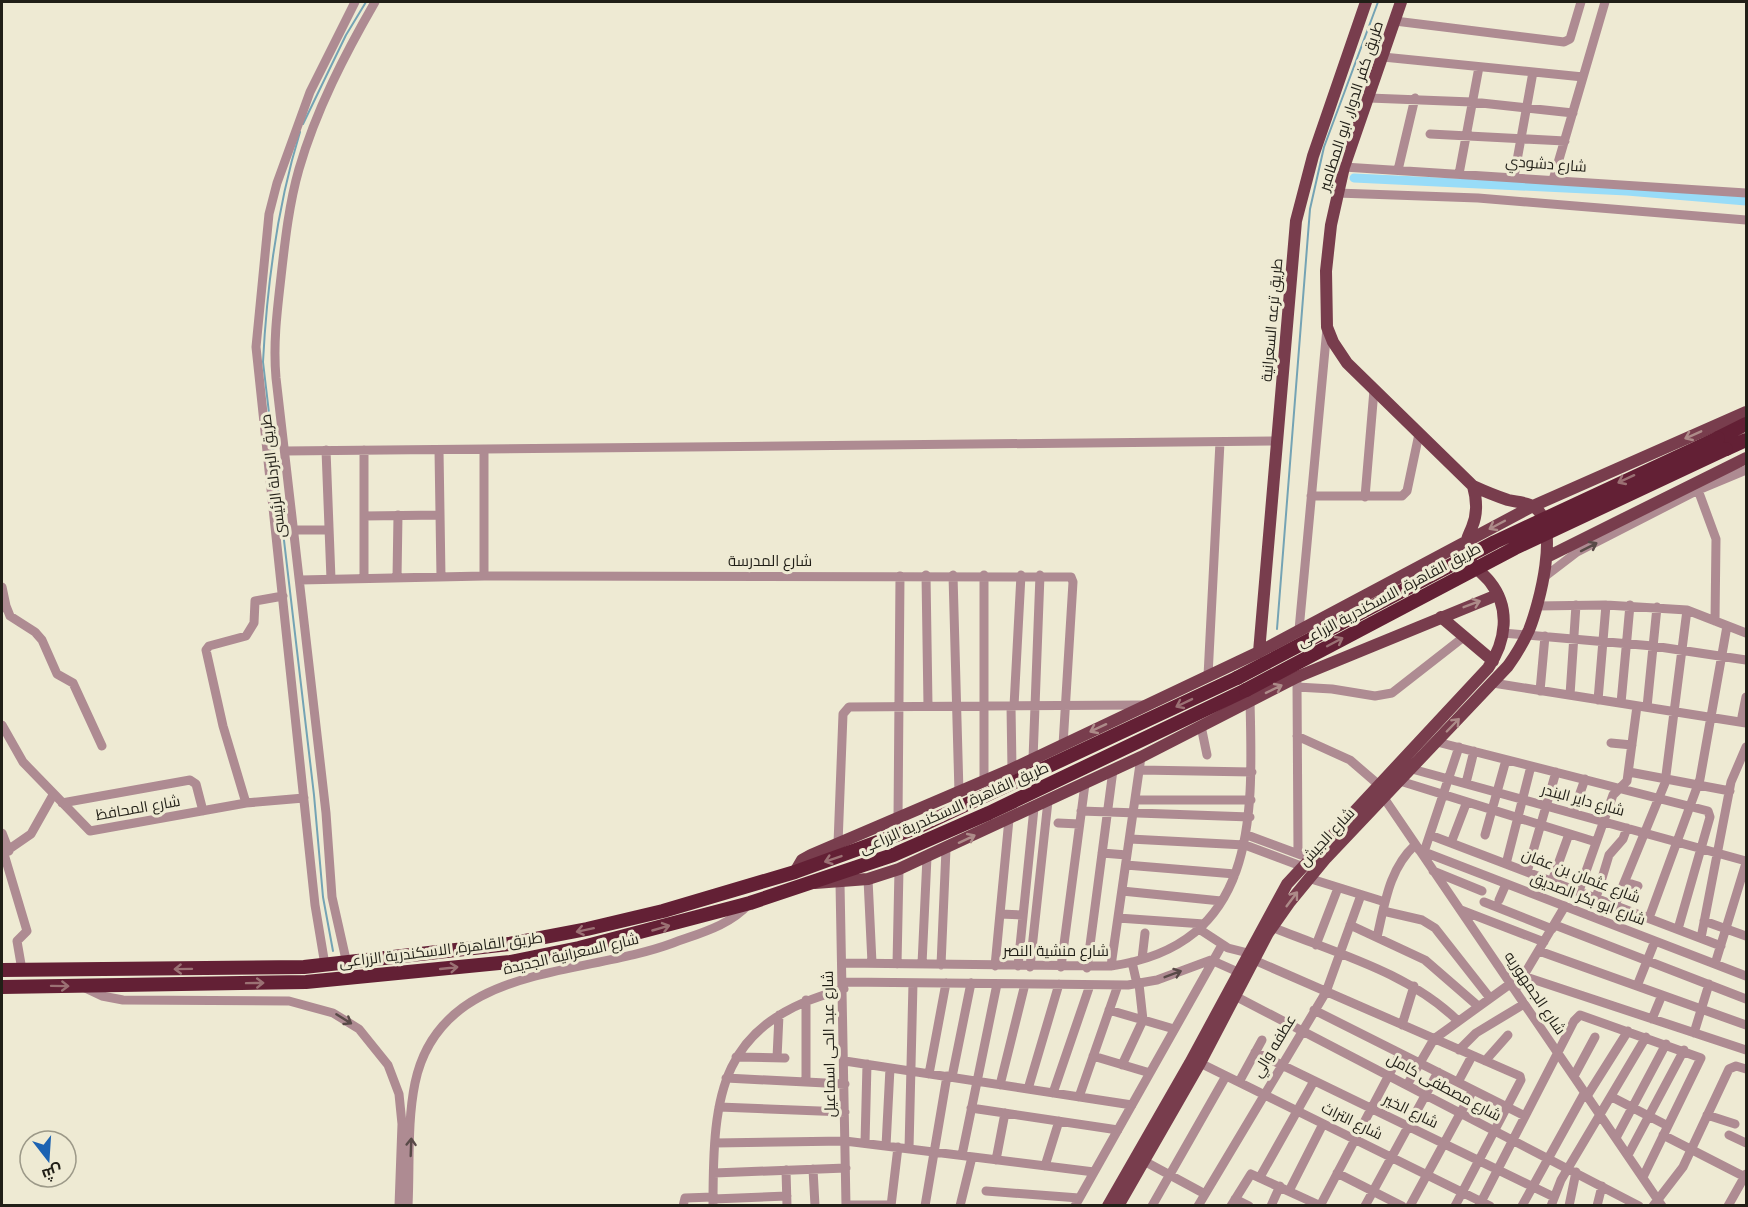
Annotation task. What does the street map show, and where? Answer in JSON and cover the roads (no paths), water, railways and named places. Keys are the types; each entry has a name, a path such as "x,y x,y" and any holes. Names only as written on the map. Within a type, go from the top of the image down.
{"highway":[{"name":"طريق القاهرة, الاسكندرية الزراعى","path":"2,987 306,982 510,962 649,932 750,903 936,837 1248,695 1515,548 1722,443 1746,424"},
{"name":"طريق القاهرة, الاسكندرية الزراعى","path":"2,970 347,964 509,944 663,911 795,872 878,843 972,804 1237,678 1495,542 1722,443 1746,440"}],"main road":[{"name":"طريق ترعه السعرانية","path":"1259,652 1293,245 1300,200 1366,2"},
{"name":"طريق كفر الدوار, ابو المطامير","path":"1401,2 1344,167 1337,194 1326,271 1327,327 1340,353 1374,390 1473,486 1496,496 1533,506"},
{"path":"795,872 807,857 959,794 1063,745 1259,652 1533,506 1746,412"},
{"path":"1547,557 1746,458"},
{"path":"1466,541 1476,510 1473,486"},
{"name":"شارع الجيش","path":"1251,957 1308,879 1512,660 1526,635 1536,606 1547,557 1546,525 1533,506"},
{"name":"شارع الجيش","path":"1108,1206 1242,974 1278,897 1303,859 1378,785 1493,661 1503,633 1504,617 1497,595 1489,581 1470,562 1466,541"},
{"path":"811,883 840,883 868,879 899,869 1113,770 1140,764 1248,695 1297,682 1441,616 1497,595"},
{"path":"1441,616 1493,661"},
{"name":"شارع الجيش","path":"1118,1206 1200,1063 1235,996 1242,974"}],"street":[{"name":"طريق البردلة الرئيسى","path":"325,965 315,905 256,347 268,214 287,152 310,92 355,2"},
{"name":"طريق البردلة الرئيسى","path":"347,964 332,897 326,813 274,337 291,203 307,145 354,40 375,2"},
{"path":"1395,21 1564,42 1570,39 1581,2"},
{"path":"1553,180 1605,2"},
{"path":"1383,57 1583,77"},
{"path":"1459,174 1479,67"},
{"path":"1514,177 1533,72"},
{"path":"1369,98 1415,98 1573,112"},
{"path":"1398,171 1415,98"},
{"path":"1430,134 1565,141"},
{"name":"شارع دشودي","path":"1344,167 1746,193"},
{"path":"1337,194 1478,198 1746,220"},
{"path":"1299,630 1327,327"},
{"path":"1365,497 1374,390"},
{"path":"1311,496 1400,497 1406,493 1419,434"},
{"path":"285,451 1277,441"},
{"path":"1208,676 1220,442"},
{"path":"326,450 331,579"},
{"path":"364,450 364,578"},
{"path":"439,450 441,577"},
{"path":"484,450 484,576"},
{"path":"1541,580 1577,552 1698,490 1746,470"},
{"path":"1698,490 1716,539 1715,621"},
{"path":"364,516 440,515"},
{"path":"397,578 398,516"},
{"path":"294,530 329,530"},
{"path":"926,575 928,706"},
{"name":"شارع المدرسة","path":"300,580 484,576 926,575 1040,575 1073,579 1063,745"},
{"path":"953,575 959,794"},
{"path":"984,575 984,782"},
{"path":"1012,769 1012,706 1021,575"},
{"path":"1033,759 1040,575"},
{"path":"898,820 900,576"},
{"path":"2,587 4,607 10,616 35,632 42,640 57,674 62,680 73,683 102,746"},
{"path":"246,803 223,726 207,649 246,636 254,623 255,601 284,596"},
{"path":"1570,695 1576,605"},
{"path":"1598,700 1606,605"},
{"path":"1536,606 1630,605 1687,610 1746,633"},
{"path":"1621,703 1630,605"},
{"path":"1647,707 1657,607"},
{"path":"1615,905 1666,779 1687,610"},
{"path":"1649,918 1698,785 1727,626"},
{"path":"1503,633 1653,646 1746,660"},
{"path":"1130,839 1246,840 1303,859 1297,736 1297,682 1375,696 1392,693 1465,636"},
{"path":"1540,691 1545,636"},
{"path":"1493,683 1744,722 1746,696"},
{"name":"شارع منشية النصر","path":"843,963 1088,968 1132,962 1176,945 1201,926 1221,902 1235,874 1246,840 1250,817 1252,772 1248,695"},
{"path":"838,844 843,714 849,707 1147,705"},
{"path":"1579,891 1613,795 1622,789 1629,772 1637,706"},
{"name":"شارع المحافظ","path":"2,725 13,748 53,795 90,831 246,803 304,798"},
{"path":"1202,726 1207,754"},
{"path":"1297,736 1345,757 1378,785"},
{"path":"1437,742 1706,810 1710,817 1678,929"},
{"path":"1611,743 1632,746"},
{"path":"1377,936 1395,870 1420,849 1430,835 1459,747"},
{"path":"1701,938 1730,791 1746,747"},
{"path":"1466,783 1474,751"},
{"path":"1485,836 1506,760"},
{"path":"1079,1097 1109,1010 1115,985 1112,966 1140,764 1252,772"},
{"path":"1506,864 1531,766"},
{"name":"شارع داير البندر","path":"1412,769 1718,852 1746,862"},
{"path":"1088,968 1113,770"},
{"path":"1527,872 1556,772"},
{"path":"1629,772 1730,791"},
{"path":"1573,813 1585,779"},
{"path":"62,803 190,780 196,784 203,811"},
{"path":"1400,781 1466,804 1596,842"},
{"path":"1060,967 1085,784"},
{"path":"5,853 31,834 53,795"},
{"name":"شارع الجمهوريه","path":"1384,798 1643,1177 1658,1204"},
{"path":"1136,800 1251,800"},
{"path":"1030,967 1048,801"},
{"path":"1451,843 1466,804"},
{"path":"1018,966 1034,808"},
{"path":"1081,811 1133,815 1250,817"},
{"path":"995,966 1009,819"},
{"path":"1058,823 1079,824"},
{"path":"1596,898 1609,855 1623,839 1627,828"},
{"path":"2,833 5,853 27,931 18,942 22,970"},
{"path":"1552,881 1569,834"},
{"name":"شارع عثمان بن عفان","path":"1430,835 1721,946"},
{"path":"941,965 946,849"},
{"name":"شارع ابو بكر الصديق","path":"1420,849 1746,976"},
{"path":"1102,853 1127,860 1235,874"},
{"path":"922,964 927,857"},
{"path":"1715,964 1726,929 1742,895 1746,862"},
{"path":"897,964 899,869"},
{"path":"1433,871 1482,891"},
{"path":"868,879 872,963"},
{"path":"1308,879 1361,895 1384,907 1431,925 1490,998"},
{"path":"1625,882 1638,886"},
{"name":"شارع عبد الحى اسماعيل","path":"840,883 844,985 846,1205"},
{"path":"1499,900 1506,884"},
{"path":"1316,945 1338,888"},
{"path":"1122,891 1221,902"},
{"name":"عطفه والي","path":"1198,1206 1301,1029 1326,992 1361,895"},
{"path":"1484,902 1647,960 1746,999"},
{"name":"شارع السعرانية الجديدة","path":"408,1206 413,1100 424,1056 439,1030 460,1008 486,992 515,982 653,950 728,921 750,903"},
{"path":"1407,1085 1434,1039 1490,998 1513,987 1523,976 1565,906"},
{"path":"1461,910 1544,942"},
{"path":"1000,914 1023,915"},
{"path":"1118,918 1201,926 1222,945 1520,1076 1521,1080 1455,1206"},
{"path":"1704,921 1746,936"},
{"path":"1350,925 1425,960 1478,1006"},
{"path":"1272,927 1414,986 1458,1021"},
{"path":"1143,959 1145,933"},
{"path":"1637,986 1655,941"},
{"path":"986,1191 1077,1202 1222,945"},
{"path":"1539,951 1746,1025"},
{"path":"713,1201 715,1143 719,1107 726,1078 736,1057 754,1036 779,1014 806,1000 844,985 1138,984 1213,960 1242,974"},
{"path":"1122,1065 1143,1020 1132,962"},
{"path":"1523,976 1746,1050"},
{"path":"909,1149 913,983"},
{"path":"929,1074 946,983"},
{"path":"925,1206 949,1077 971,983"},
{"path":"962,1155 997,984"},
{"path":"1000,1084 1025,984"},
{"path":"1028,1089 1059,984"},
{"path":"1694,1033 1709,984"},
{"path":"1053,1093 1090,985"},
{"path":"1402,1025 1414,986"},
{"path":"83,987 102,996 123,1000 289,1001 319,1007 347,1020 370,1040 388,1065 402,1109 399,1206"},
{"path":"1652,1019 1662,995"},
{"name":"شارع مصطفى كامل","path":"1235,996 1639,1206"},
{"path":"806,1000 806,1082"},
{"path":"1459,1050 1476,1033 1524,1004"},
{"path":"1109,1010 1174,1029"},
{"path":"1314,1010 1525,1116"},
{"path":"736,1057 781,1058 779,1014"},
{"path":"1484,1204 1497,1170 1574,1021 1583,1015 1698,1055 1701,1059 1643,1177"},
{"path":"1524,1205 1548,1158 1586,1094 1628,1031"},
{"path":"1485,1061 1508,1035"},
{"path":"1574,1076 1595,1037"},
{"path":"1553,1201 1646,1037"},
{"path":"1239,1082 1262,1040"},
{"path":"1616,1138 1666,1044"},
{"path":"1628,1155 1684,1050"},
{"name":"شارع الخير","path":"1255,1052 1532,1187 1553,1201"},
{"path":"1249,1206 1233,1202 1250,1174 1320,1205 1400,1053"},
{"path":"1093,1056 1150,1073"},
{"path":"1458,1082 1472,1056"},
{"path":"844,1061 1132,1105"},
{"name":"شارع التراث","path":"1200,1063 1484,1204"},
{"path":"865,1143 867,1064"},
{"path":"1658,1204 1677,1176 1729,1069 1736,1066 1746,1069"},
{"path":"886,1146 890,1068"},
{"path":"1365,1206 1438,1072"},
{"path":"1152,1206 1226,1076"},
{"path":"726,1078 845,1084"},
{"path":"1260,1177 1314,1081"},
{"path":"1410,1206 1473,1090"},
{"path":"1612,1097 1648,1116 1691,1149 1745,1177 1728,1206"},
{"path":"719,1107 845,1112"},
{"path":"971,1108 1118,1130"},
{"path":"996,1160 1005,1113"},
{"path":"1707,1115 1735,1124"},
{"path":"1045,1166 1059,1121"},
{"path":"1271,1206 1284,1189 1323,1124"},
{"path":"1729,1135 1746,1143"},
{"path":"715,1143 845,1141 1094,1172"},
{"path":"846,1205 891,1205 898,1147"},
{"path":"960,1206 972,1157"},
{"path":"1144,1161 1205,1194"},
{"path":"714,1173 846,1168"},
{"path":"813,1169 815,1206"},
{"path":"682,1206 685,1198 713,1201 787,1201 786,1170"},
{"path":"1569,1206 1572,1170"},
{"path":"1337,1173 1402,1206"},
{"path":"1597,1206 1602,1186"}],"waterway":[{"path":"303,124 346,35 366,2"},
{"path":"1277,629 1310,209 1324,147 1378,2"},
{"path":"300,132 285,189 274,246 263,362 314,795 323,897 333,951"},
{"path":"1354,178 1627,191 1746,201"}]}
